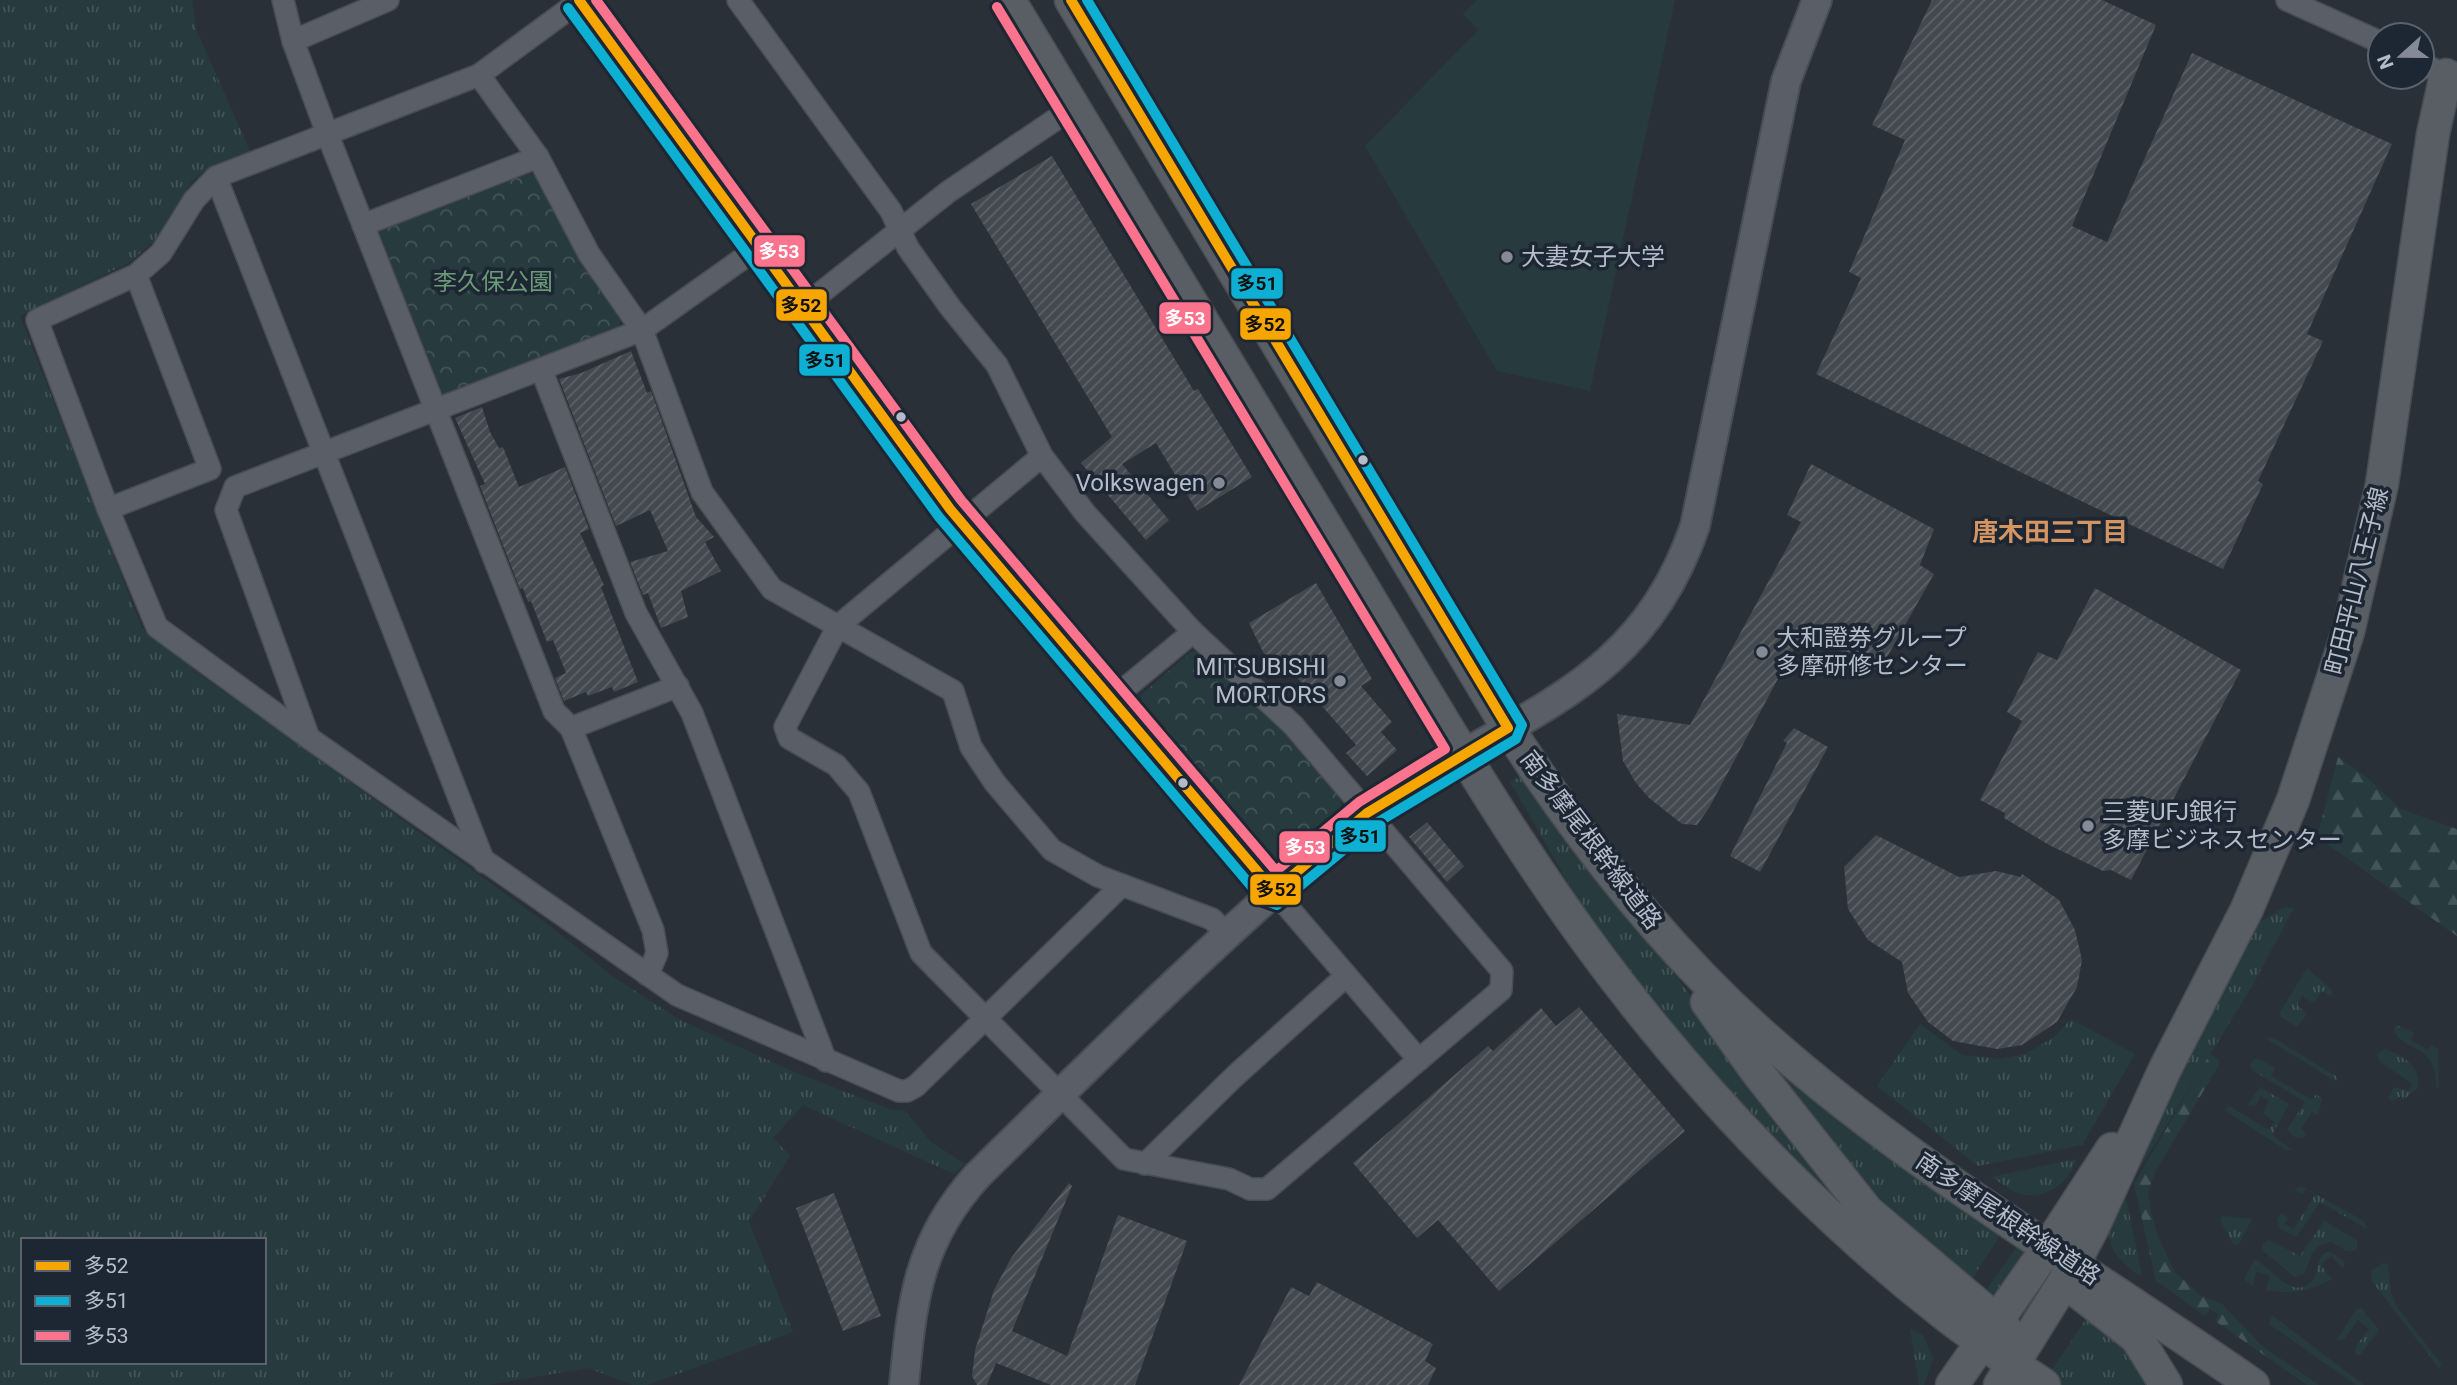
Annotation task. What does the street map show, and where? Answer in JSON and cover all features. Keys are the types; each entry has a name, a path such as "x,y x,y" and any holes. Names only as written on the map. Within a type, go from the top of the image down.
{"main road":[{"path":"1009,0 1464,754 1535,867 1590,946 1635,1005 1730,1114 1849,1233 2000,1346"},
{"name":"南多摩尾根幹線道路","path":"1071,0 1508,728 1568,815 1652,923 1758,1031 1832,1094 2059,1263 2253,1385"},
{"name":"町田平山八王子線","path":"2059,1263 2211,984 2272,853 2293,800 2348,632 2382,484 2441,73"},
{"path":"1652,923 1758,1073 1850,1193 2000,1346 2043,1385"},
{"path":"1974,1385 2059,1263"},
{"path":"1952,1385 2000,1346 2059,1263"},
{"path":"2059,1263 2125,1325 2146,1349 2166,1385"}],"street":[{"path":"283,0 293,41 327,133 554,711 571,728 653,930 657,953 648,975"},
{"path":"293,41 388,0"},
{"path":"1122,885 907,1091 899,1091 826,1061 677,995 484,862 157,627 108,509 37,320 136,275 161,253 194,200 216,177 479,75 580,0 963,523 1345,977 1419,1060"},
{"path":"738,0 891,211 908,248 950,307 998,365 1042,456 1085,513 1193,632 1293,725 1502,971 1504,978 1501,990 1267,1189 1250,1189 1229,1180 1124,1159 922,953 859,792 836,765 789,738 785,727 838,626 1042,456"},
{"path":"904,1385 912,1303 922,1262 932,1238 952,1204 972,1181 1226,933 1367,813 1604,667 1647,621 1683,562 1695,526 1786,81 1817,0"},
{"path":"2287,0 2366,37"},
{"path":"479,75 538,157 589,254 642,330 702,492 772,589 953,691 971,747 995,783 1052,849 1098,876 1212,919 1226,933"},
{"path":"803,307 969,178 1074,107"},
{"path":"363,225 538,157"},
{"path":"216,177 484,862"},
{"path":"309,738 226,510 235,487 642,330 759,247"},
{"path":"108,509 210,469 136,275"},
{"path":"541,369 636,613 692,713 826,1061"},
{"path":"1112,699 1193,632"},
{"path":"571,728 678,686"},
{"path":"1146,1164 1236,1075 1345,977"}],"green space":[{"path":"0,0 192,0 196,29 250,151 210,167 192,181 155,240 130,262 20,316 142,628 202,676 550,926 615,978 680,1020 792,1071 892,1110 904,1110 931,1142 965,1164 954,1174 803,1105 773,1138 790,1156 749,1222 793,1332 647,1385 633,1385 588,1368 488,1385 0,1385"},
{"path":"1477,0 1675,0 1590,391 1497,371 1365,146 1478,30 1463,14"},
{"name":"李久保公園","path":"525,172 538,177 582,263 622,316 617,332 444,397 378,230"},
{"path":"1192,651 1205,653 1275,720 1340,796 1341,810 1287,857 1269,859 1141,708 1141,695"},
{"path":"2338,757 2368,778 2400,809 2457,829 2457,936 2317,837"},
{"path":"1521,776 1641,926 1741,1068 1850,1213 1815,1182 1749,1115 1686,1045 1627,971 1576,896 1510,782"},
{"path":"2283,908 2294,908 2251,988 2131,1183 2125,1180 2185,1068 2225,983 2260,922"},
{"path":"2307,968 2332,990 2331,996 2322,991 2314,1003 2302,996 2297,1005 2307,1014 2297,1027 2281,1017 2280,1012"},
{"path":"2071,1019 2135,1054 2082,1145 1978,1166 1877,1086 1920,1024 1962,1055 2000,1059 2025,1054 2053,1038"},
{"path":"2396,1025 2414,1033 2411,1040 2428,1050 2432,1045 2438,1049 2439,1087 2436,1088 2431,1062 2418,1050 2403,1042 2394,1029"},
{"path":"2272,1037 2336,1076 2337,1082 2265,1038"},
{"path":"2385,1049 2405,1059 2417,1074 2417,1089 2403,1100 2401,1096 2393,1101 2388,1098 2394,1087 2408,1091 2413,1084 2380,1062 2377,1054"},
{"path":"2210,1054 2219,1060 2219,1065 2155,1172 2148,1192 2157,1234 2174,1271 2201,1296 2222,1304 2262,1346 2319,1385 2307,1385 2215,1321 2219,1314 2210,1309 2205,1316 2156,1281 2134,1184"},
{"path":"1764,1056 2001,1234 1970,1282 1879,1206"},
{"path":"2254,1059 2275,1068 2271,1076 2312,1100 2316,1094 2322,1099 2318,1115 2312,1112 2301,1129 2306,1133 2303,1138 2296,1138 2287,1130 2305,1102 2252,1070 2250,1065"},
{"path":"2260,1087 2289,1104 2272,1135 2293,1150 2286,1150 2224,1110 2229,1106 2269,1130 2274,1122 2263,1113 2269,1101 2261,1096 2255,1106 2248,1105"},
{"path":"2076,1159 2069,1175 2062,1182 2047,1192 2038,1194 2020,1194 1991,1177"},
{"path":"2301,1186 2364,1221 2367,1229 2320,1202 2296,1237 2279,1228 2277,1220 2281,1213 2288,1218 2284,1224 2294,1229 2315,1194 2306,1189 2302,1194 2295,1190"},
{"path":"2120,1198 2126,1199 2142,1274 2138,1275 2118,1257 2110,1241 2111,1222"},
{"path":"2222,1216 2252,1219 2239,1244 2234,1245 2220,1220"},
{"path":"2324,1221 2357,1240 2357,1250 2349,1252 2331,1242 2319,1246 2315,1249 2304,1274 2295,1277 2263,1251 2262,1244 2269,1240 2300,1256"},
{"path":"2018,1245 2024,1254 1995,1297 1989,1299 1983,1295"},
{"path":"2326,1252 2331,1252 2345,1262 2343,1269 2331,1256 2321,1265 2332,1279 2316,1286 2292,1292 2275,1291 2266,1290 2270,1275 2256,1272 2253,1286 2244,1279 2255,1259 2284,1282 2300,1288 2308,1285 2315,1277 2319,1260"},
{"path":"2384,1263 2388,1265 2391,1293 2397,1307 2442,1365 2439,1368 2371,1280 2372,1270"},
{"path":"2361,1308 2379,1330 2359,1356 2355,1352 2356,1346 2369,1329 2358,1320 2344,1339 2336,1341 2356,1310"},
{"path":"2090,1313 2118,1334 2154,1385 2061,1385 2048,1376"},
{"path":"2272,1315 2364,1385 2356,1385 2269,1324"},
{"path":"1910,1329 1923,1335 1933,1359 1924,1385 1919,1385"}],"building":[{"path":"1932,0 2102,0 2156,25 2072,226 2107,242 2192,53 2392,144 2307,334 2323,341 2258,481 2263,484 2223,569 1816,374 1861,278 1849,272 1905,140 1872,125"},
{"path":"1052,156 1194,391 1198,389 1252,477 1197,511 1156,443 1122,464 1169,520 1146,540 1081,463 1112,437 971,204"},
{"path":"631,351 647,393 651,391 696,517 714,537 705,542 721,571 681,591 688,617 661,628 648,593 643,595 630,562 668,551 650,510 616,526 559,379 581,373"},
{"path":"482,407 490,432 499,448 503,447 519,487 565,467 589,529 580,533 604,585 601,587 638,682 614,692 612,687 588,696 586,692 564,701 555,678 566,673 553,640 547,642 531,601 528,602 523,588 520,589 480,486 485,484 455,418"},
{"name":"大和證券グループ 多摩研修センター","path":"1811,464 1934,529 1920,565 1934,574 1879,671 1803,632 1709,808 1697,825 1682,824 1649,798 1623,761 1617,714 1690,725 1801,522 1787,515"},
{"path":"1316,583 1372,679 1361,686 1392,722 1381,732 1397,750 1367,776 1346,753 1356,745 1279,657 1264,654 1249,623"},
{"path":"2095,588 2241,670 2131,880 2111,870 2103,871 2049,845 2004,818 2005,813 1980,800 2022,721 2007,712 2038,652 2057,660"},
{"path":"1794,728 1828,747 1760,872 1730,856 1787,743 1783,741"},
{"path":"1427,822 1464,866 1447,882 1409,837"},
{"path":"1876,835 1959,877 1996,871 2021,877 2022,874 2059,900 2075,930 2082,960 2077,987 2057,1022 2022,1045 1997,1049 1953,1041 1928,1022 1908,993 1902,962 1868,940 1848,909 1844,867"},
{"path":"1579,1007 1685,1131 1499,1291 1438,1220 1417,1238 1353,1163 1488,1046 1493,1051 1541,1008 1556,1026"},
{"path":"1069,1183 1072,1186 1012,1331 1067,1356 1118,1215 1187,1241 1135,1385 1051,1385 996,1363 987,1385 977,1385 972,1376 975,1350 994,1290 1011,1258"},
{"path":"834,1193 881,1316 843,1331 796,1208"},
{"path":"1317,1282 1433,1344 1425,1361 1436,1368 1428,1385 1239,1385 1291,1287 1309,1296"}],"transit line":[{"name":"多52","path":"579,0 950,509 1274,891 1367,813 1508,728 1071,0"},
{"name":"多53","path":"596,0 961,500 1276,871 1359,802 1445,749 997,7"},
{"name":"多51","path":"568,8 939,517 1263,900 1277,905 1375,824 1516,739 1522,725 1087,0"}],"place":[{"name":"大妻女子大学","path":"1507,257"},
{"name":"Volkswagen","path":"1219,483"},
{"name":"大和證券グループ 多摩研修センター","path":"1762,652"},
{"name":"MITSUBISHI MORTORS","path":"1340,681"},
{"name":"三菱UFJ銀行 多摩ビジネスセンター","path":"2088,826"}],"district":[{"name":"唐木田三丁目","path":"2050,532"}]}
